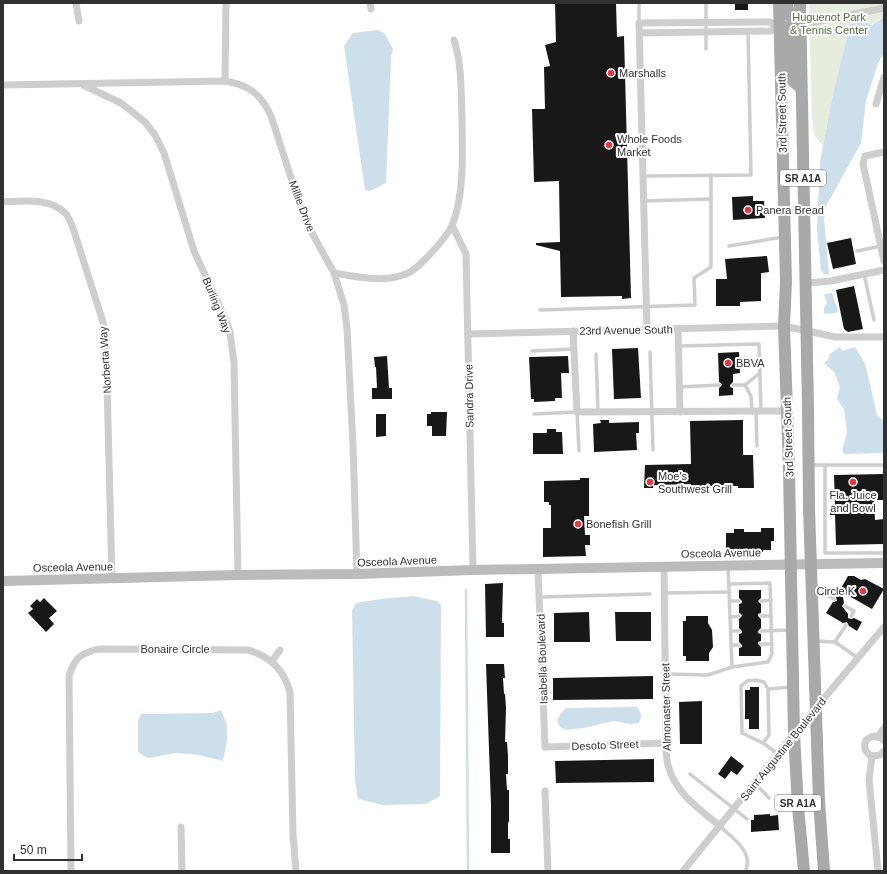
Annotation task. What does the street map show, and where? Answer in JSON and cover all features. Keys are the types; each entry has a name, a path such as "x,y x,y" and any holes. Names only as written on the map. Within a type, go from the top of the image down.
{"main road":[{"name":"3rd Street South","path":"779,3 778,26 786,282 784,326 794,734 798,807 804,871"},
{"path":"787,3 790,18 801,25"},
{"name":"3rd Street South","path":"800,3 812,640 819,801 824,871"},
{"path":"778,26 788,29 790,33 792,80 801,88"}],"street":[{"path":"76,3 79,21"},
{"path":"225,81 226,3"},
{"path":"801,25 884,8"},
{"path":"647,330 640,23 770,22 778,26"},
{"path":"640,33 770,31 778,26"},
{"path":"334,273 372,278 397,277 408,274 426,259 452,225 458,207 462,154 461,76 458,52 454,40"},
{"path":"876,104 884,77"},
{"name":"Millie Drive","path":"3,86 225,81 246,86 266,105 272,116 302,210 312,233 334,273 344,305 347,329 357,574"},
{"name":"Burling Way","path":"80,84 121,104 145,122 154,135 164,153 194,251 226,320 230,332 234,362 238,575"},
{"path":"884,152 865,156 863,164 884,262"},
{"name":"Norberta Way","path":"3,202 42,202 58,208 65,213 73,228 103,322 106,343 112,579"},
{"name":"Sandra Drive","path":"452,225 466,254 473,570"},
{"path":"806,283 831,281 884,270"},
{"name":"23rd Avenue South","path":"468,334 784,326 835,337 884,337"},
{"path":"678,329 680,412"},
{"path":"574,331 577,412 787,411"},
{"name":"Osceola Avenue","path":"3,582 238,575 357,574 473,570 810,564 842,558 884,563"},
{"name":"Almonaster Street","path":"664,566 666,743 668,765 674,780 685,796 720,826"},
{"name":"Isabella Boulevard","path":"538,570 545,747"},
{"name":"Saint Augustine Boulevard","path":"683,871 794,734 884,627"},
{"name":"Bonaire Circle","path":"71,871 69,676 77,658 98,649 239,649 256,652 272,661 284,675 290,692 293,834 296,871"},
{"path":"272,661 280,650"},
{"path":"884,728 878,736 870,737 865,744 866,752 872,756 880,755 884,751"},
{"path":"878,736 884,741"},
{"name":"Desoto Street","path":"545,747 666,743"},
{"path":"872,756 869,780 878,871"},
{"path":"545,791 548,871"},
{"path":"181,827 182,871"}],"lane":[{"path":"639,3 640,23"},
{"path":"706,3 706,49"},
{"path":"643,176 751,175 748,31"},
{"path":"540,310 695,305 694,278 711,267 711,176"},
{"path":"643,201 711,199"},
{"path":"729,246 784,236"},
{"path":"856,251 881,246"},
{"path":"864,274 874,320"},
{"path":"678,346 759,344 760,371 756,411 757,446"},
{"path":"532,351 574,350"},
{"path":"650,352 654,450"},
{"path":"596,354 598,412"},
{"path":"733,385 745,385 760,371"},
{"path":"679,387 719,385"},
{"path":"745,385 751,396 756,411"},
{"path":"534,414 577,412 578,451"},
{"path":"808,465 884,465"},
{"path":"825,465 825,554 842,558 884,553"},
{"path":"728,565 732,667"},
{"path":"665,674 708,675 732,667 768,662 772,654 770,583 729,584"},
{"path":"664,593 730,592"},
{"path":"540,597 650,594"},
{"path":"811,594 827,595 834,599"},
{"path":"761,600 770,600"},
{"path":"730,601 739,601"},
{"path":"845,606 854,611 851,616"},
{"path":"731,617 739,616"},
{"path":"761,616 771,616"},
{"path":"835,642 846,625"},
{"path":"761,631 792,630"},
{"path":"731,631 739,631"},
{"path":"812,640 835,642 858,658"},
{"path":"761,644 772,644"},
{"path":"732,645 739,645"},
{"path":"763,743 770,735 768,689 764,682 756,680 747,681 741,686 742,733 763,743 778,754"},
{"path":"768,689 794,687"},
{"path":"690,774 747,820"},
{"path":"755,783 769,798"},
{"path":"720,826 740,845 745,852 747,859 746,871"}],"green space":[{"name":"Huguenot Park & Tennis Center","path":"809,3 884,3 884,15 882,15 880,19 873,24 850,24 834,89 823,146 814,135 812,117"}],"water":[{"path":"882,15 884,15 884,53 878,63 866,101 861,143 826,206 824,219 829,275 824,274 821,270 817,228 820,162 834,89 850,24 864,21 872,25 881,19"},
{"path":"378,30 385,34 393,49 391,58 386,183 370,191 365,190 344,46 353,33"},
{"path":"832,293 838,311 836,313 824,314 824,308 827,303 824,294"},
{"path":"840,347 842,351 855,347 865,363 877,415 884,422 884,453 845,454 842,451 847,433 844,409 837,399 840,387 834,372 824,363 828,360 830,354"},
{"path":"413,596 437,601 441,605 440,796 426,804 383,805 358,799 355,780 352,611 356,603"},
{"path":"637,707 641,715 639,723 631,724 614,721 566,730 560,727 557,720 566,708"},
{"path":"221,710 227,725 227,741 223,761 199,755 175,753 148,758 138,752 138,720 141,714 213,713"}],"building":[{"path":"555,3 616,3 617,37 624,36 631,298 622,299 622,296 561,297 560,251 536,245 536,243 560,242 559,181 534,182 532,109 545,109 544,67 550,66 545,45 556,42"},
{"path":"735,3 748,3 748,10 735,10"},
{"name":"Panera Bread","path":"753,196 753,201 764,201 765,218 733,220 732,197"},
{"path":"851,238 856,264 833,269 827,243"},
{"path":"767,256 769,272 761,273 761,301 740,302 740,306 716,306 716,279 727,279 725,259"},
{"path":"854,286 863,329 848,332 844,329 836,290"},
{"path":"638,348 641,398 614,399 612,349"},
{"path":"739,352 740,373 733,374 733,382 730,385 730,387 733,388 733,395 719,396 719,388 722,385 719,382 718,353"},
{"path":"387,356 389,388 392,388 392,399 372,399 372,388 377,388 374,357"},
{"path":"568,356 569,373 561,373 562,398 555,398 555,401 534,402 534,399 531,399 529,357"},
{"path":"431,412 447,412 446,436 432,436 432,426 427,426 427,414 431,414"},
{"path":"376,414 386,414 386,436 376,437"},
{"path":"600,420 609,420 609,423 639,422 639,433 636,433 637,450 594,452 593,424 601,423"},
{"path":"743,420 743,455 753,455 754,488 738,488 738,486 724,485 709,486 709,490 699,490 698,486 691,486 691,484 653,485 653,488 644,488 645,465 691,464 690,421"},
{"path":"547,429 556,429 556,432 562,432 563,454 533,454 533,433 547,433"},
{"path":"884,474 884,500 874,500 875,520 884,519 884,544 836,545 835,515 830,515 830,506 835,506 834,475"},
{"path":"580,478 589,478 589,516 584,516 585,535 590,535 590,545 585,545 586,556 543,557 543,528 551,528 551,505 549,505 549,502 544,502 544,481 580,480"},
{"path":"761,528 774,528 774,541 771,541 771,550 763,550 763,552 734,553 734,550 726,551 726,533 734,533 734,529 744,529 744,532 761,532"},
{"path":"848,576 854,576 861,580 865,579 884,589 872,609 842,592 844,603 842,606 848,614 848,618 854,618 862,622 857,631 849,626 847,622 843,623 826,613 833,602 837,601 836,597"},
{"path":"503,583 502,623 504,623 504,637 486,637 485,584"},
{"path":"739,590 761,590 761,598 758,601 761,604 761,613 758,614 758,616 761,619 761,628 758,633 761,634 761,641 758,642 758,644 761,647 761,656 739,656 739,648 742,647 742,645 739,642 739,634 742,633 742,631 739,628 739,619 742,616 739,613 739,604 742,603 742,601 739,598"},
{"path":"44,598 57,611 49,618 54,624 46,632 28,613 33,609 30,606 37,599 40,602"},
{"path":"589,612 590,642 554,642 554,613"},
{"path":"615,612 651,612 651,641 616,641"},
{"path":"686,616 708,616 708,623 712,630 713,647 709,653 709,661 686,661 686,656 683,656 683,621 686,621"},
{"path":"486,664 504,664 505,678 503,678 506,708 505,742 507,742 508,756 508,774 506,774 507,790 509,790 508,839 510,839 510,853 491,853 491,805"},
{"path":"653,676 653,699 553,700 553,678"},
{"path":"750,687 759,687 759,729 749,729 749,719 745,719 745,690 750,690"},
{"path":"702,701 702,744 680,744 679,702"},
{"path":"731,756 744,766 737,775 731,771 725,779 718,774"},
{"path":"654,759 654,782 556,783 555,761"},
{"path":"770,814 770,816 778,815 779,830 751,832 751,820 754,820 754,815"}],"waterway":[{"path":"466,590 468,871"}],"place":[{"name":"Marshalls","path":"611,73"},
{"name":"Whole Foods Market","path":"609,145"},
{"name":"Panera Bread","path":"748,210"},
{"name":"BBVA","path":"728,363"},
{"name":"Moe's Southwest Grill","path":"650,482"},
{"name":"Fla. Juice and Bowl","path":"853,482"},
{"name":"Bonefish Grill","path":"578,524"},
{"name":"Circle K","path":"863,591"}]}
